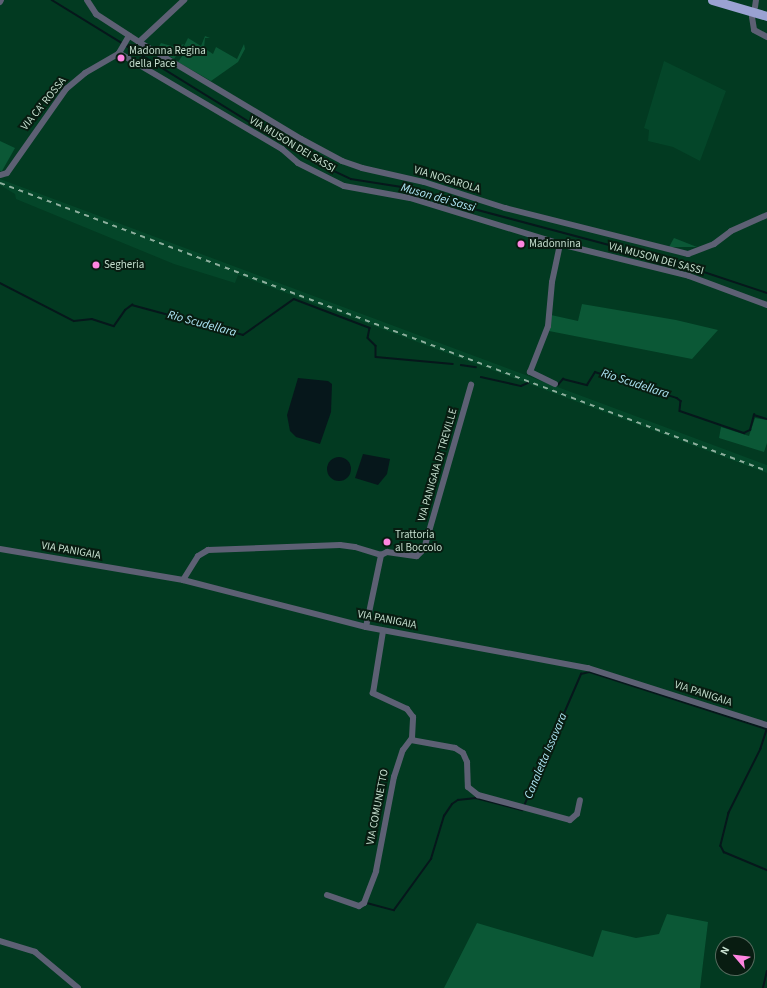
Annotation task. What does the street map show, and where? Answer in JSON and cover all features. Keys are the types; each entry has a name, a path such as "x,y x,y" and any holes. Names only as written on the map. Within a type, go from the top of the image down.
{"highway":[{"path":"712,0 767,16"}],"street":[{"path":"87,0 96,14 139,42 184,0"},
{"path":"755,7 756,0"},
{"path":"752,17 754,30 767,37"},
{"path":"120,51 129,36"},
{"name":"VIA NOGAROLA","path":"139,42 301,139 342,161 362,168 424,182 505,208 688,254 714,244 731,231 767,215"},
{"name":"VIA CA' ROSSA","path":"0,175 7,173 66,89 85,73 120,51"},
{"name":"VIA MUSON DEI SASSI","path":"120,51 282,149 298,163 344,186 410,198 560,244 689,276 767,305"},
{"path":"555,384 530,372 548,326 552,282 560,244"},
{"name":"VIA PANIGAIA DI TREVILLE","path":"183,580 198,556 208,550 340,545 355,547 381,555 387,552 417,556 423,552 471,385"},
{"name":"VIA PANIGAIA","path":"0,549 183,580 366,627 588,668 767,725"},
{"path":"366,627 381,555"},
{"name":"VIA COMUNETTO","path":"327,894 358,906 364,903 376,871 394,777 403,750 411,740 413,722 410,713 404,706 379,698 373,693 383,630"},
{"path":"411,740 455,748 463,752 467,762 468,787 478,795 570,820 577,814 580,800"},
{"path":"0,941 35,952 78,988"}],"shaded area":[{"path":"205,36 210,38 205,38 204,48 213,54 216,47 237,59 244,44 245,49 238,62 211,81 178,62 185,52 182,50 188,38 201,46"},
{"path":"161,43 175,47 184,44 174,59 158,48"},
{"path":"664,61 726,91 700,161 673,147 648,141 649,130 644,128"},
{"path":"0,141 15,148 2,171 0,171"},
{"path":"0,179 767,465 767,473 238,275 235,283 174,264 16,199 15,194 0,185"},
{"path":"674,238 697,247 669,247"},
{"path":"582,304 676,320 718,330 692,359 549,331 551,315 578,321"},
{"path":"298,378 328,381 332,384 331,412 320,444 296,437 290,431 287,415"},
{"path":"755,418 767,420 767,443 764,452 719,438 721,427 749,436"},
{"path":"363,454 390,459 387,474 378,485 355,478"},
{"path":"339,457 344,458 350,464 350,474 344,480 339,481 334,480 328,474 327,469 328,464 334,458"},
{"path":"667,914 708,922 700,988 444,988 477,923 593,957 602,930 636,938 659,934"}],"waterway":[{"name":"Muson dei Sassi","path":"52,0 122,43"},
{"name":"Muson dei Sassi","path":"125,45 313,161 351,179 414,189 459,205 677,263 767,293"},
{"name":"Rio Scudellara","path":"0,283 74,321 92,319 114,326 125,310 132,305 243,335 294,299 370,328 368,338 376,346 376,357 453,364"},
{"name":"Rio Scudellara","path":"461,365 476,367"},
{"name":"Rio Scudellara","path":"558,385 563,379 587,385 595,372 677,398 681,401 680,411 744,433 750,430 754,415 767,419"},
{"name":"Rio Scudellara","path":"481,377 521,386 528,383"},
{"name":"Canaletta Issavara","path":"524,806 581,674 590,672 767,729"},
{"name":"Canaletta Issavara","path":"767,730 761,749 729,813 721,846 724,852 767,870"},
{"name":"Canaletta Issavara","path":"367,903 394,910 431,859 444,816 452,804 458,800 476,798 522,810"},
{"name":"Canaletta Issavara","path":"763,988 767,971"}],"railway":[{"path":"0,183 767,471"}],"place":[{"name":"Madonna Regina della Pace","path":"121,58"},
{"name":"Madonnina","path":"521,244"},
{"name":"Segheria","path":"96,265"},
{"name":"Trattoria al Boccolo","path":"387,542"}]}
